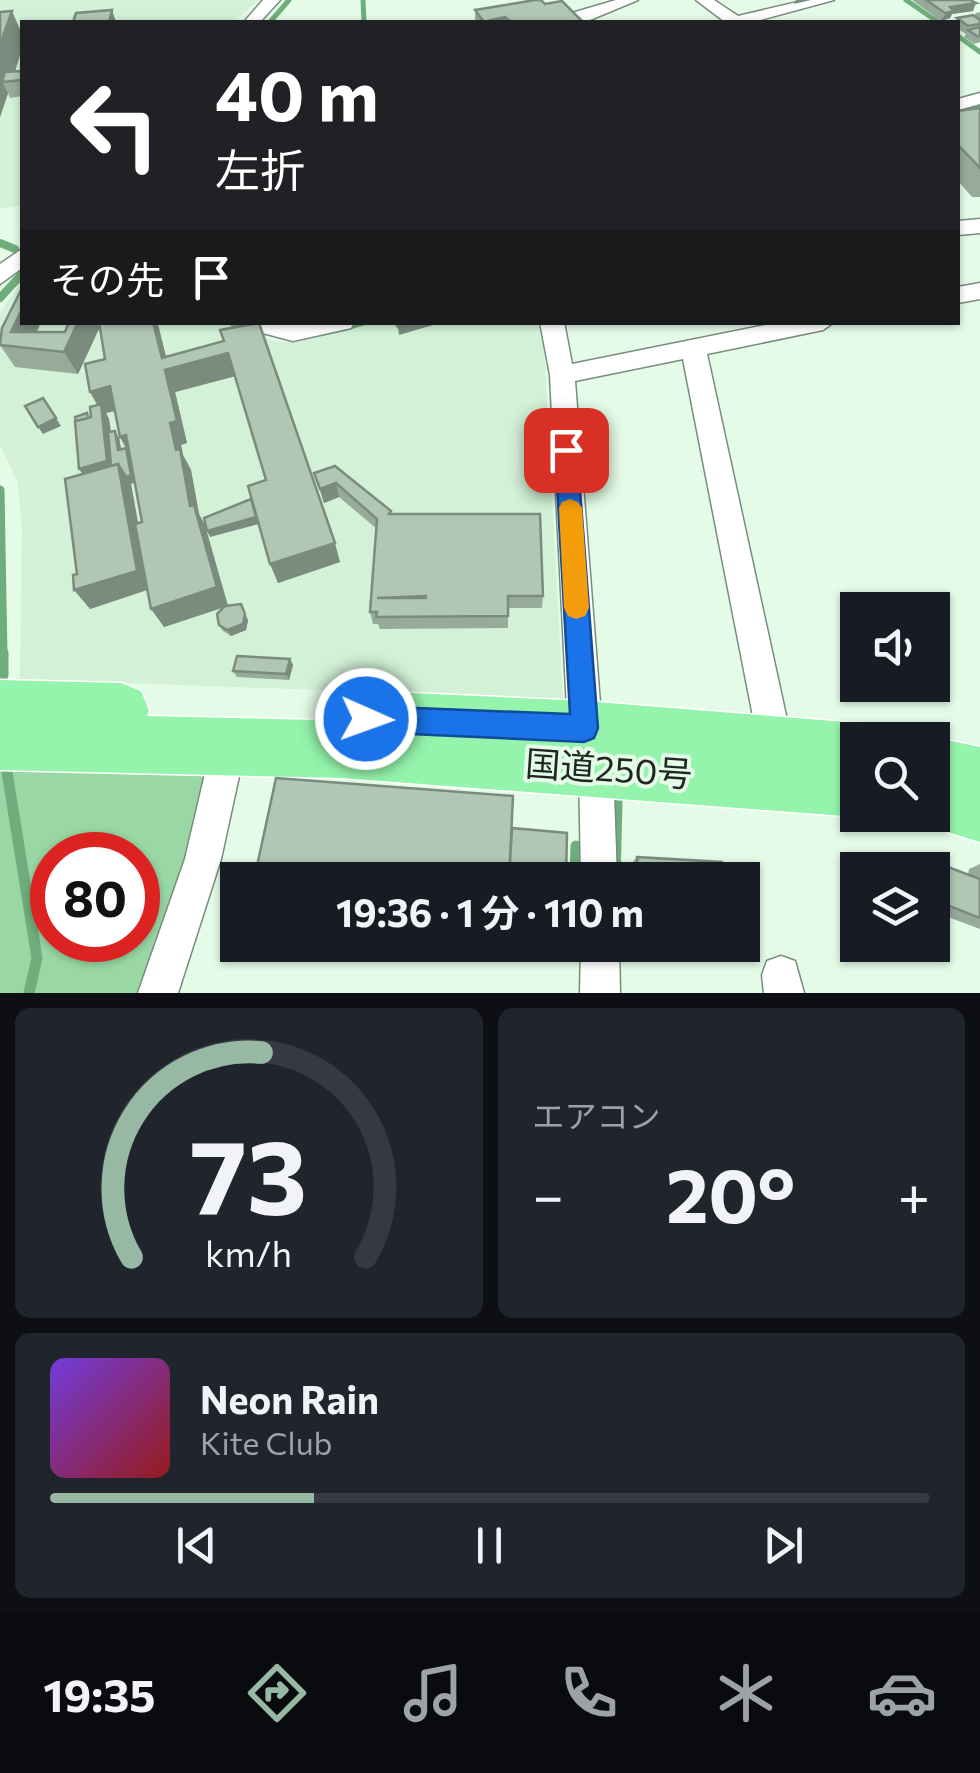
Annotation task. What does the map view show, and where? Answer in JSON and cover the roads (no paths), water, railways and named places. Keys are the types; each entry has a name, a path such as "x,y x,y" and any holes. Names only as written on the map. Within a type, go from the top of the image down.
{"highway":[{"name":"国道250号","path":"0,707 778,762 840,754"},
{"name":"国道250号","path":"0,741 590,747"},
{"name":"国道250号","path":"778,762 840,781"},
{"path":"950,770 980,777"},
{"path":"950,804 980,812"}],"street":[{"path":"254,20 272,0"},
{"path":"577,20 630,0"},
{"path":"704,0 732,20"},
{"path":"741,20 787,4 826,0"},
{"path":"548,4 558,15 571,20"},
{"path":"787,4 811,20"},
{"path":"0,277 20,258"},
{"path":"263,325 293,333 329,325"},
{"path":"553,325 562,375 598,862"},
{"path":"562,375 808,325"},
{"path":"694,347 778,762"},
{"path":"158,993 203,860 229,744"},
{"path":"600,962 600,993"}],"waterway":[{"path":"272,20 289,0"},
{"path":"363,0 364,20"},
{"path":"906,0 935,20"},
{"path":"960,37 980,52"},
{"path":"960,111 980,105"},
{"path":"0,243 15,249"},
{"path":"0,298 20,276"},
{"path":"243,325 297,334 351,325"},
{"path":"0,490 3,655"},
{"path":"3,655 3,675"},
{"path":"7,772 37,958 29,993"},
{"path":"615,862 617,802"},
{"path":"576,846 576,862"}]}
